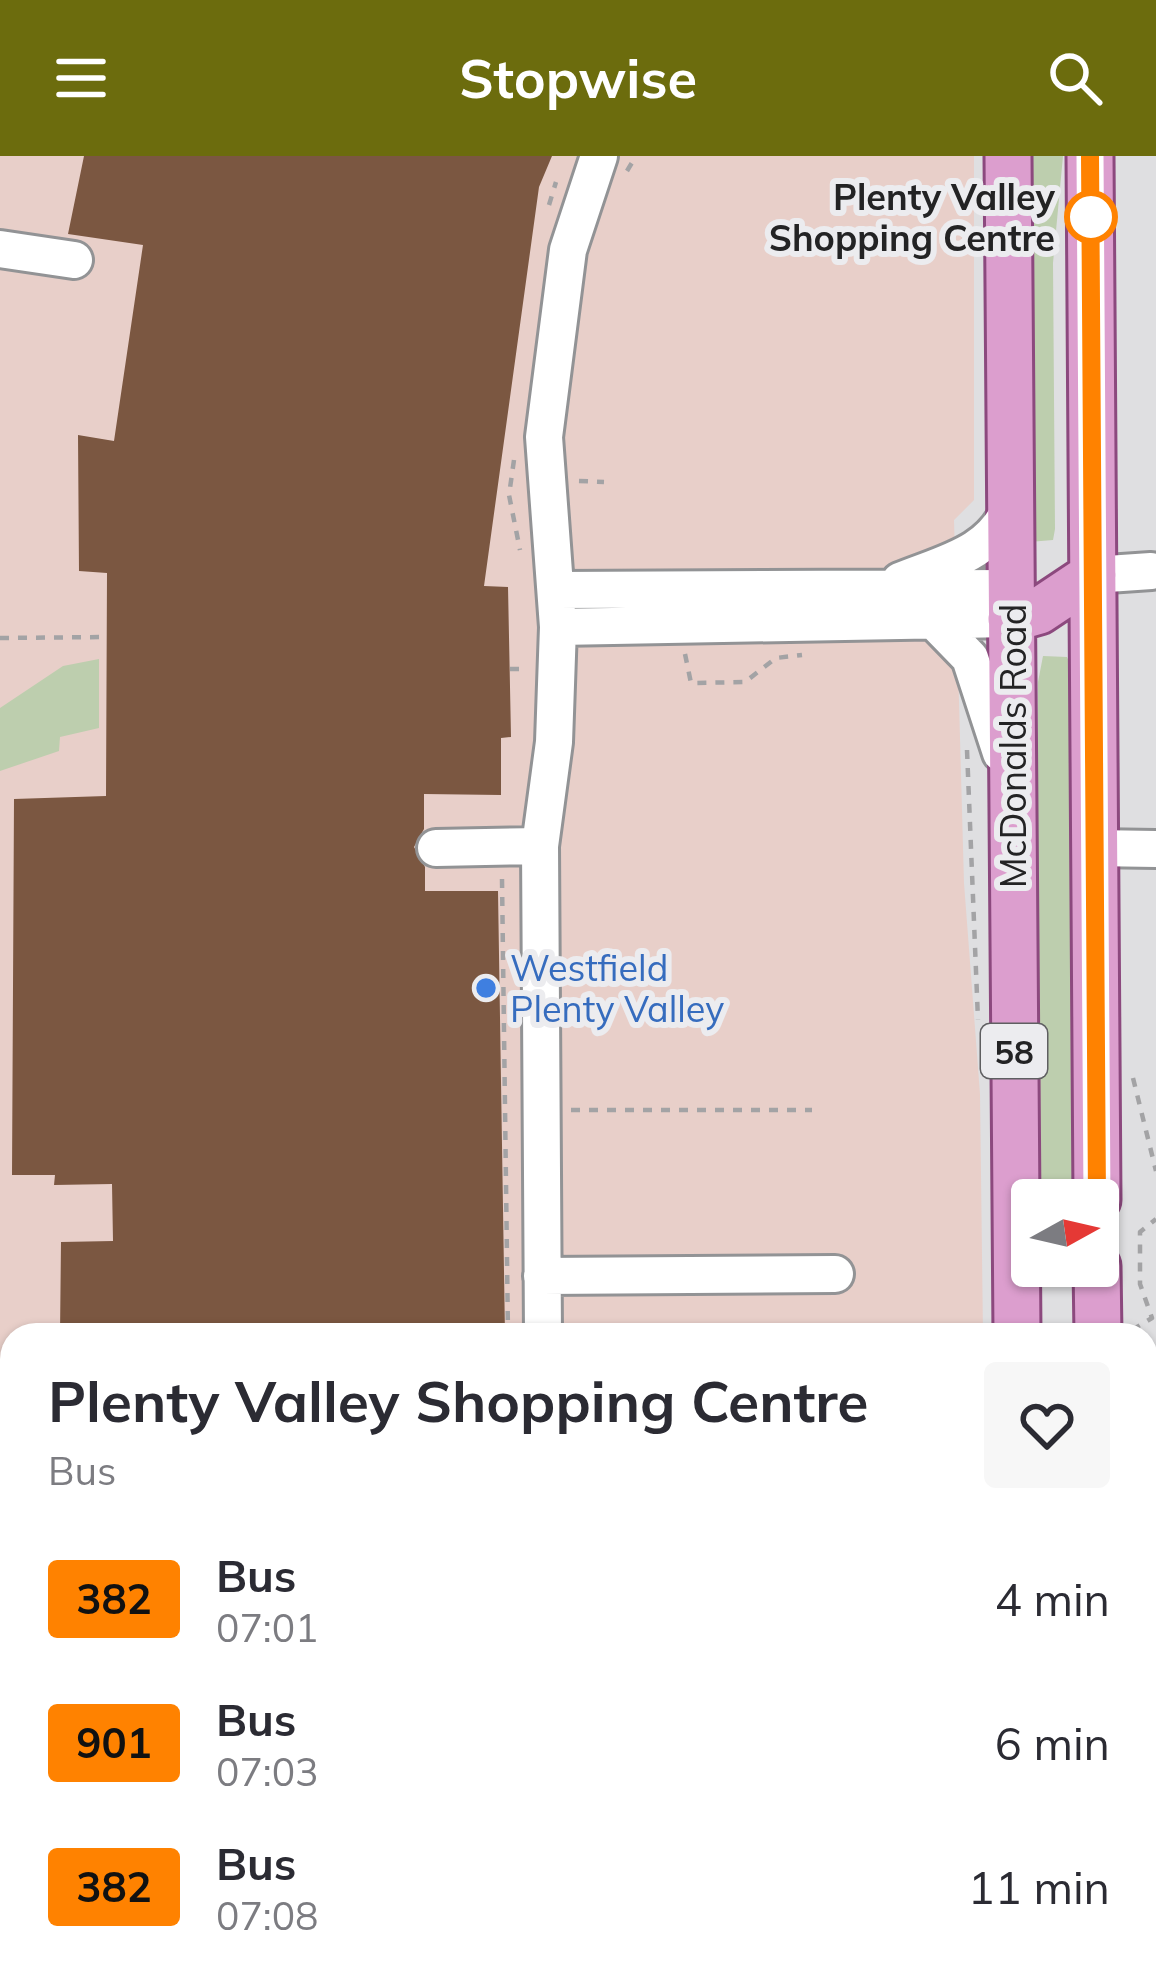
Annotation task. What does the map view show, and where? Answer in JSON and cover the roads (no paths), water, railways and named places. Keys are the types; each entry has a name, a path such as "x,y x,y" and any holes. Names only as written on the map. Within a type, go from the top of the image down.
{"main road":[{"name":"McDonalds Road","path":"1008,156 1012,798 1022,1179"},
{"name":"58","path":"1090,156 1097,1179"},
{"path":"1011,603 1093,575"},
{"name":"McDonalds Road","path":"1018,1323 1022,1287"},
{"path":"1097,1287 1098,1323"}],"street":[{"path":"542,1323 543,1111 537,1028 540,846 556,714 557,608 545,413 568,250 599,156"},
{"path":"0,249 74,260"},
{"path":"880,589 987,544 1003,527 1011,506"},
{"path":"1093,575 1151,571"},
{"path":"557,608 880,589 1011,603"},
{"path":"557,608 936,623 1011,603"},
{"path":"936,623 970,658 1012,798"},
{"path":"436,848 540,846"},
{"path":"1094,848 1156,849"},
{"path":"542,1276 836,1274"}],"place":[{"name":"Plenty Valley Shopping Centre","path":"1091,217"},
{"name":"Westfield Plenty Valley","path":"486,988"}]}
